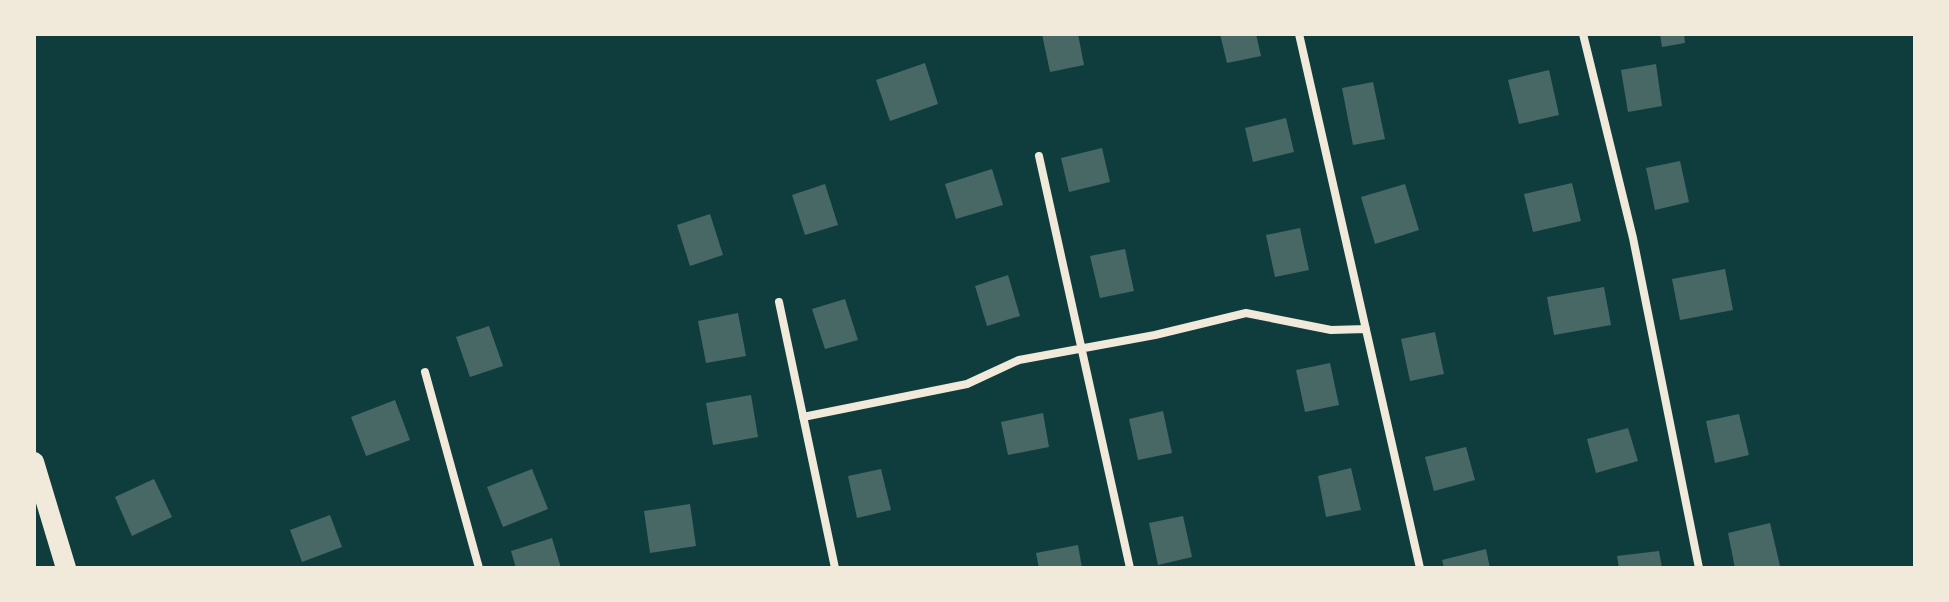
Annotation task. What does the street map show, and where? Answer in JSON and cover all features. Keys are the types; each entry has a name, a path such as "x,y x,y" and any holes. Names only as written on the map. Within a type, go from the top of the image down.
{"main road":[{"path":"34,462 66,568"}],"street":[{"path":"1299,34 1420,568"},
{"path":"1583,34 1633,238 1699,568"},
{"path":"1039,156 1130,568"},
{"path":"779,302 835,568"},
{"path":"803,417 967,384 1019,360 1155,335 1246,313 1331,330 1366,329"},
{"path":"425,372 479,568"}],"building":[{"path":"1042,34 1078,34 1084,65 1050,72"},
{"path":"1220,34 1256,34 1261,56 1227,63"},
{"path":"1660,34 1684,34 1685,43 1662,47"},
{"path":"925,63 938,104 890,121 876,80"},
{"path":"1656,64 1662,106 1628,112 1621,70"},
{"path":"1549,70 1559,115 1519,124 1508,80"},
{"path":"1373,82 1385,139 1353,145 1342,88"},
{"path":"1286,118 1294,152 1253,162 1245,128"},
{"path":"1102,148 1110,182 1069,192 1061,158"},
{"path":"1680,161 1689,202 1655,210 1646,168"},
{"path":"992,169 1003,205 956,219 945,184"},
{"path":"1572,183 1581,221 1533,232 1524,194"},
{"path":"825,184 838,225 805,235 792,195"},
{"path":"1405,184 1419,230 1375,244 1361,197"},
{"path":"710,214 723,255 690,266 677,225"},
{"path":"1300,228 1309,270 1275,277 1266,235"},
{"path":"1125,249 1134,291 1100,298 1090,256"},
{"path":"1725,269 1733,310 1680,320 1672,279"},
{"path":"1008,275 1020,316 987,326 975,286"},
{"path":"1604,287 1611,325 1554,335 1547,297"},
{"path":"845,299 858,340 825,349 812,309"},
{"path":"738,313 746,356 706,363 698,321"},
{"path":"489,326 503,366 470,377 456,337"},
{"path":"1435,332 1444,374 1410,381 1401,339"},
{"path":"1330,363 1339,405 1305,412 1296,370"},
{"path":"751,395 758,437 713,445 706,403"},
{"path":"395,400 410,440 366,456 351,417"},
{"path":"1163,411 1172,453 1138,460 1129,419"},
{"path":"1043,413 1049,447 1008,455 1001,422"},
{"path":"1739,414 1749,455 1715,463 1706,421"},
{"path":"1628,428 1638,461 1596,473 1587,439"},
{"path":"1466,447 1475,480 1434,491 1425,457"},
{"path":"1351,468 1361,510 1326,517 1318,476"},
{"path":"532,469 548,509 503,527 487,487"},
{"path":"881,469 891,510 857,518 848,476"},
{"path":"154,479 172,517 132,536 115,497"},
{"path":"690,504 696,546 650,553 644,511"},
{"path":"330,515 342,547 302,562 290,530"},
{"path":"1183,516 1192,557 1158,565 1149,523"},
{"path":"1770,523 1780,566 1735,568 1728,533"},
{"path":"552,538 561,568 516,568 511,551"},
{"path":"1078,545 1082,568 1039,568 1036,553"},
{"path":"1486,549 1490,568 1444,568 1442,560"},
{"path":"1659,551 1662,568 1619,568 1617,556"}]}
